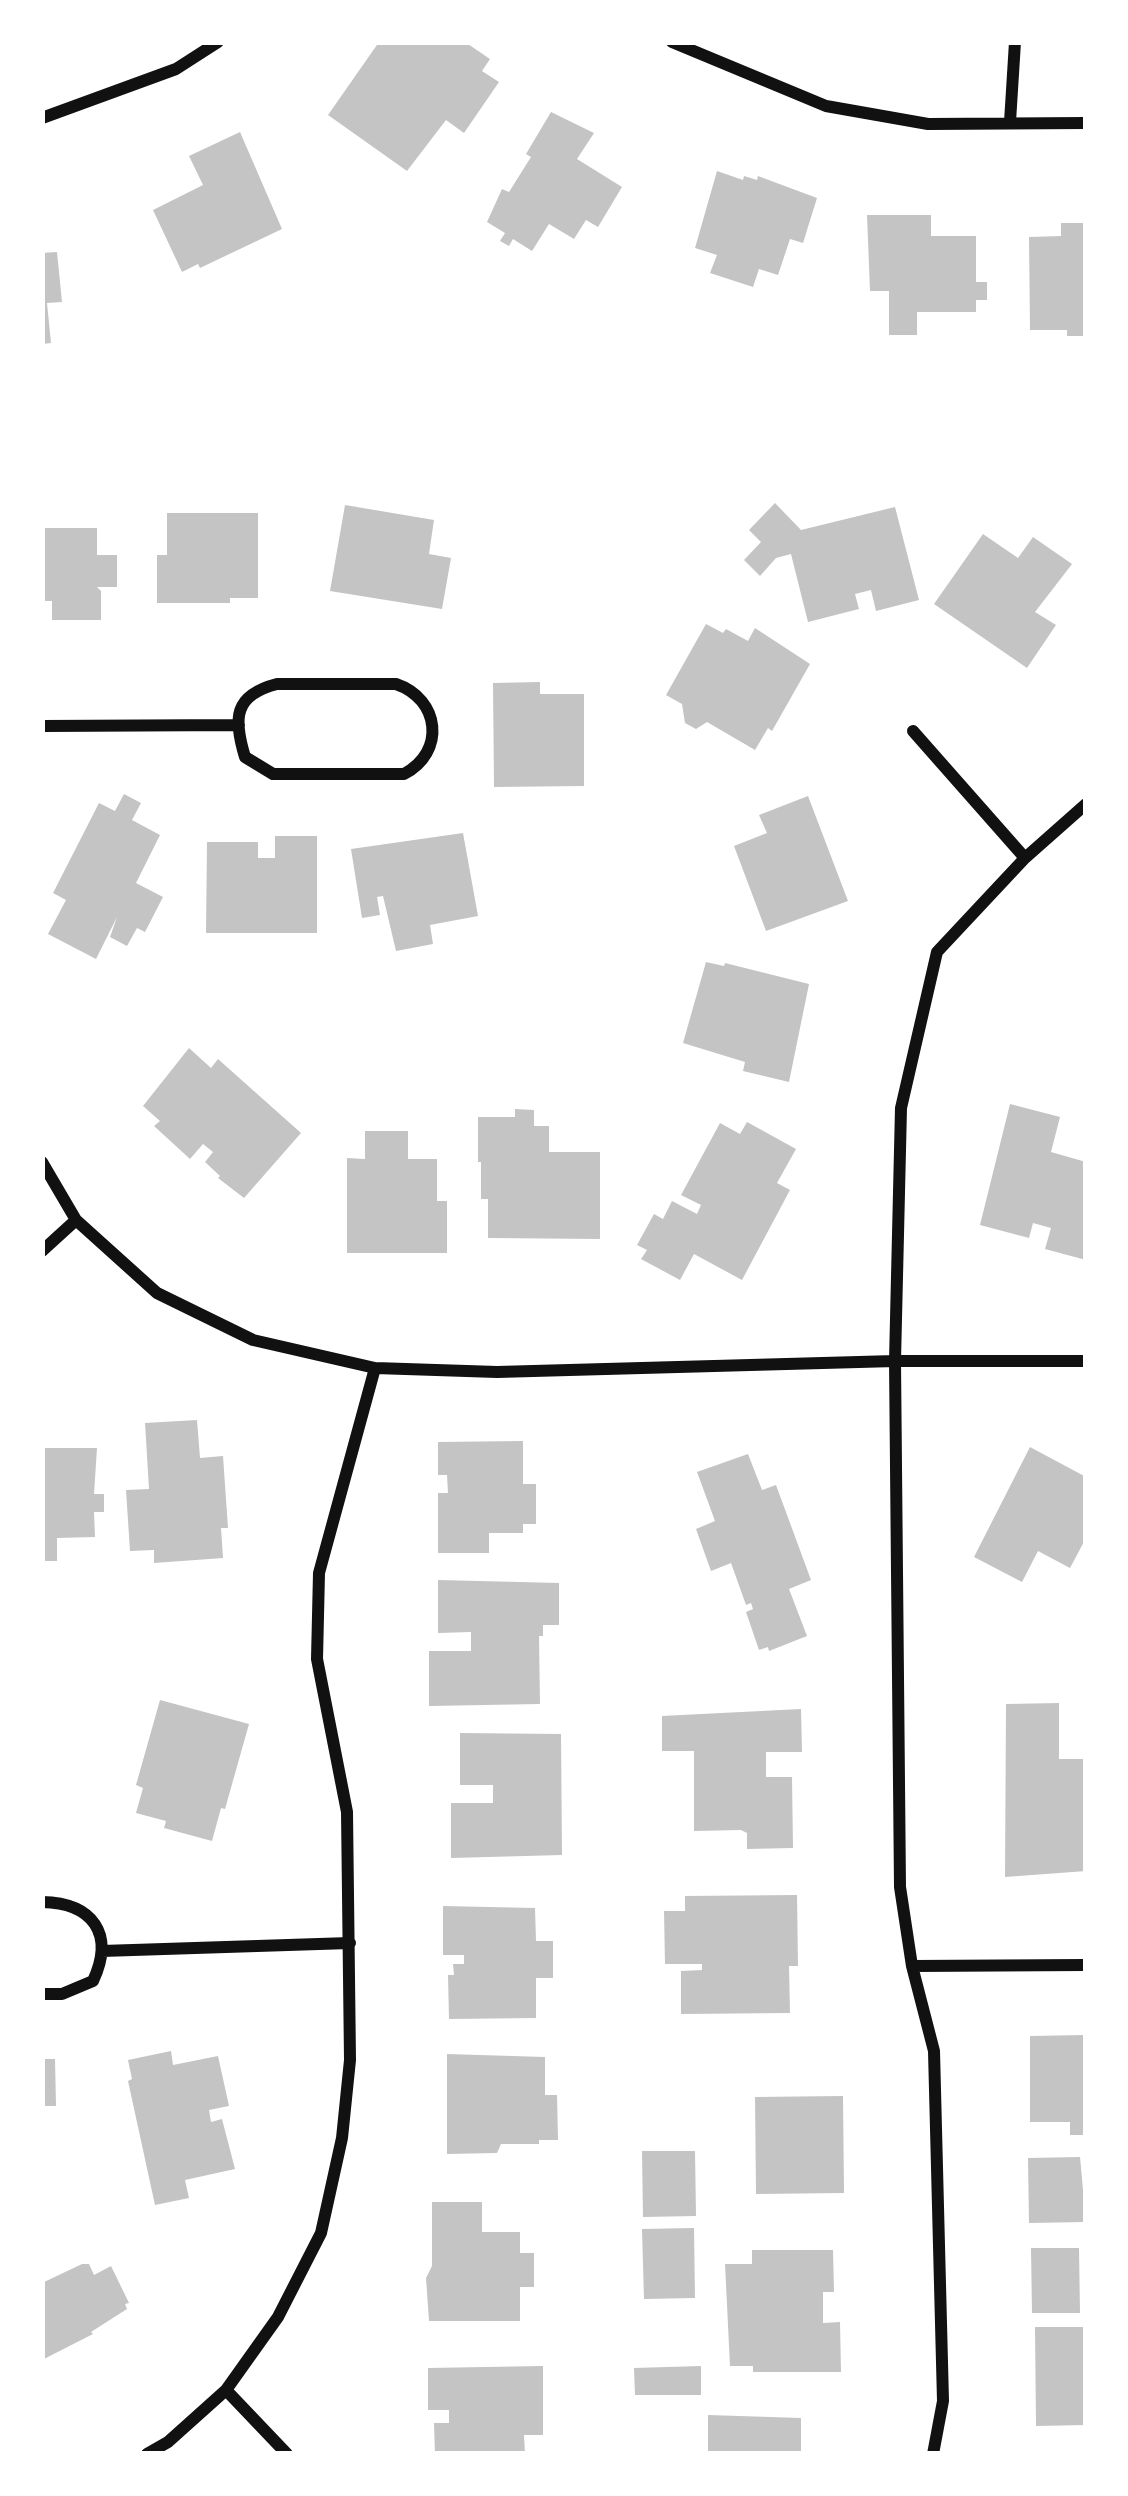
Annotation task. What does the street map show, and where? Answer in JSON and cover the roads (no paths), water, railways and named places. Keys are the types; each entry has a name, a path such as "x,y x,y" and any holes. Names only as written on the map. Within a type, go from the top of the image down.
{"street":[{"path":"42,118 176,69 218,42"},
{"path":"672,42 826,106 928,124 1086,123"},
{"path":"1010,122 1015,42"},
{"path":"277,684 396,684 426,702 433,733 429,753 404,774 272,774 245,757 239,725 240,706 248,695 277,684"},
{"path":"42,726 239,725"},
{"path":"913,731 1024,858"},
{"path":"933,2454 943,2402 934,2051 912,1966 899,1887 895,1361 901,1108 937,952 1024,858 1086,805"},
{"path":"42,1162 76,1220 157,1293 253,1340 374,1368 497,1372 1086,1361"},
{"path":"42,1251 76,1220"},
{"path":"147,2454 168,2442 226,2390 278,2317 322,2233 342,2138 350,2060 347,1813 317,1659 319,1574 374,1368"},
{"path":"42,1903 75,1908 92,1918 103,1951 93,1981 62,1994 42,1994"},
{"path":"103,1951 350,1943"},
{"path":"912,1966 1086,1965"},
{"path":"226,2390 286,2454"}]}
